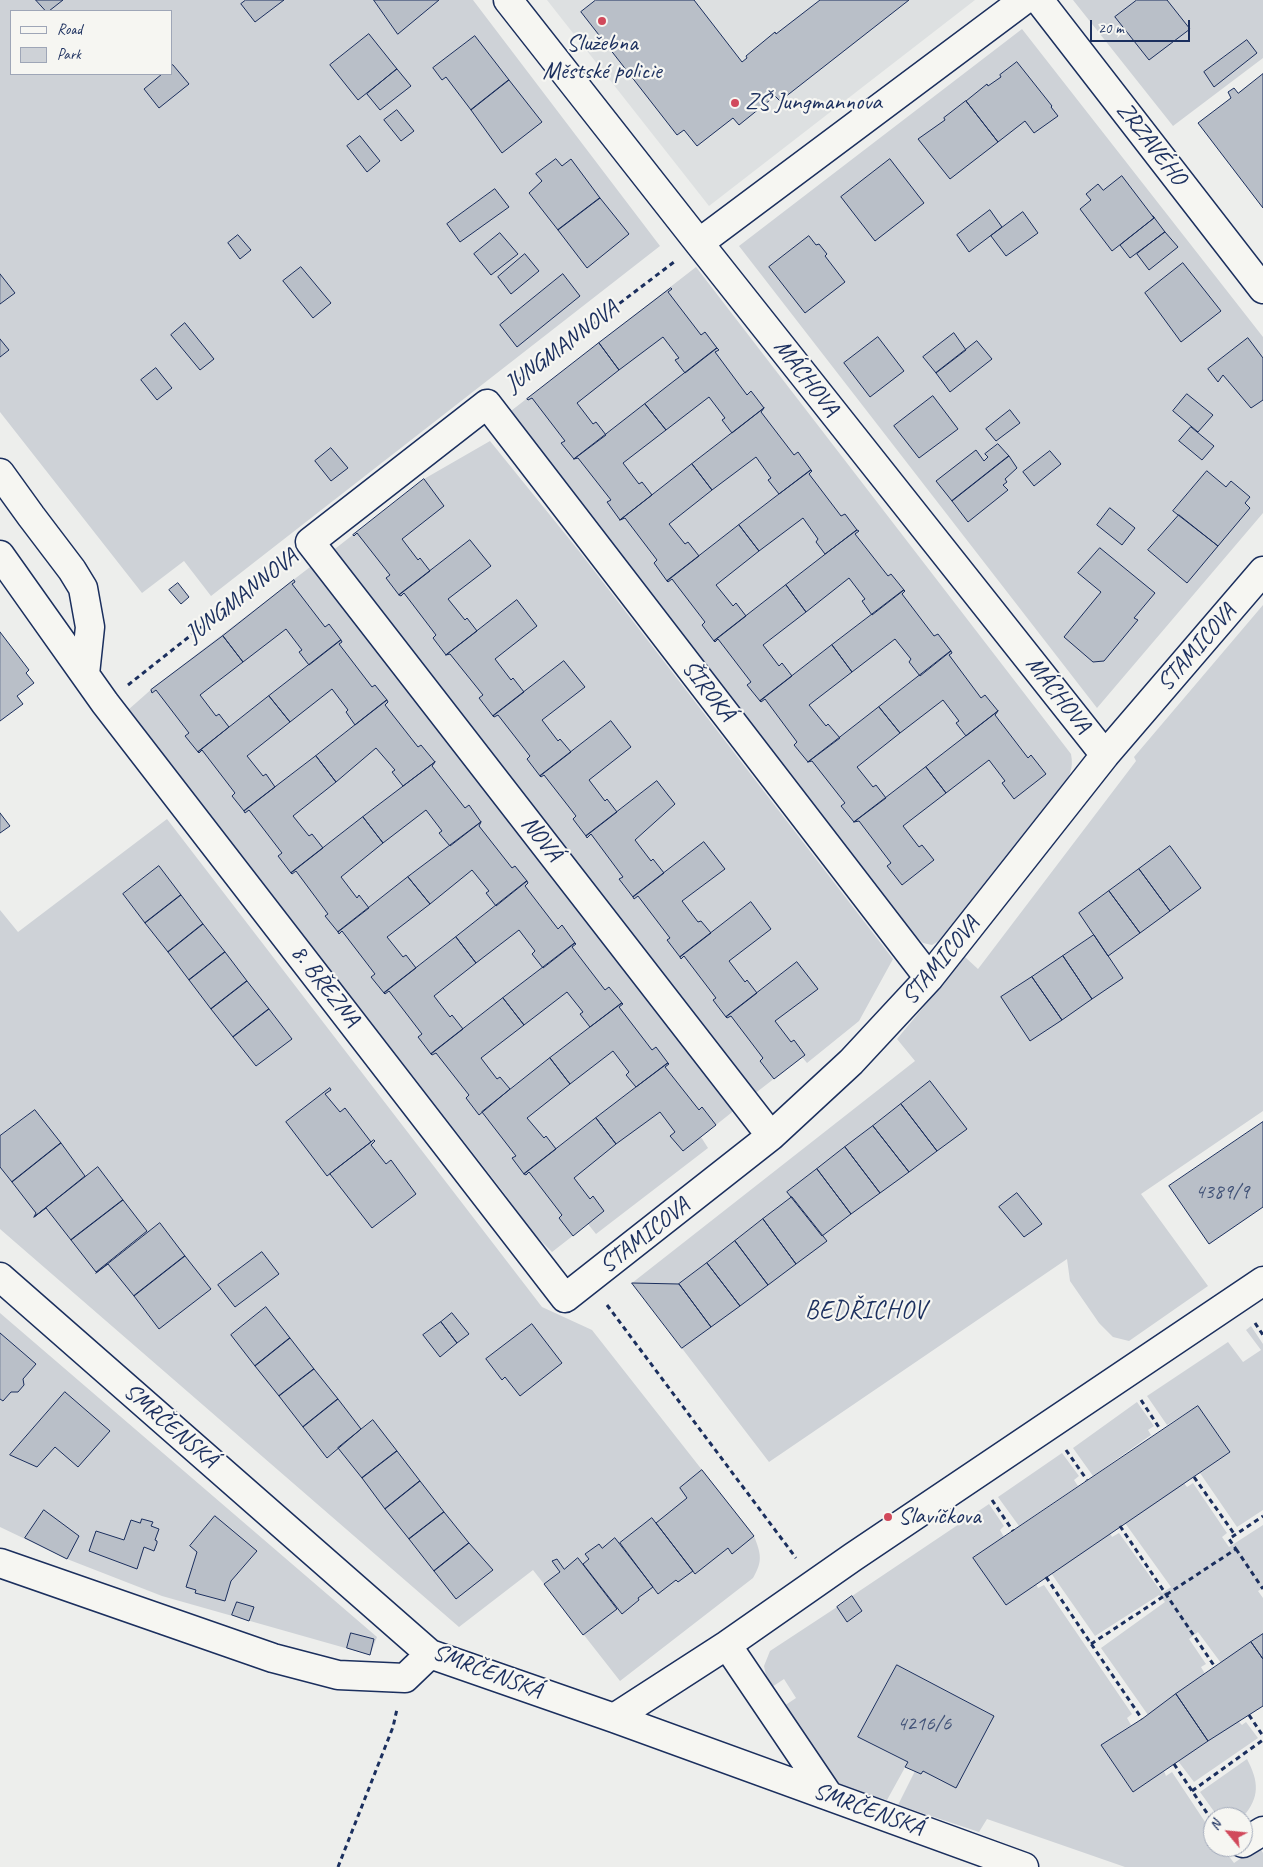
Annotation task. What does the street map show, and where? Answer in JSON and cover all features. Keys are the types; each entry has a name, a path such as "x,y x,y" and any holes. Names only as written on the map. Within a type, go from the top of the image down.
{"street":[{"name":"MÁCHOVA","path":"508,0 1105,755"},
{"path":"699,243 1024,0"},
{"name":"ZRZAVÉHO","path":"1039,0 1263,289"},
{"name":"JUNGMANNOVA","path":"310,542 487,404"},
{"name":"ŠIROKÁ","path":"487,404 929,978"},
{"path":"1,477 72,570 83,588 90,627 85,674"},
{"name":"NOVÁ","path":"310,542 771,1136"},
{"name":"8. BŘEZNA","path":"0,555 106,703 565,1298"},
{"name":"STAMICOVA","path":"565,1298 771,1136 851,1062 929,978 1105,755 1263,571"},
{"name":"SMRČENSKÁ","path":"0,1277 430,1654 614,1718 1024,1867"},
{"path":"614,1718 728,1644 1263,1281"},
{"path":"0,1563 272,1658 338,1675 405,1678 430,1654"},
{"path":"728,1644 829,1796"}],"path":[{"name":"JUNGMANNOVA","path":"487,404 699,243"},
{"name":"JUNGMANNOVA","path":"106,703 310,542"},
{"path":"589,1280 815,1584"},
{"path":"1138,1395 1160,1429"},
{"path":"1063,1446 1087,1480"},
{"path":"1194,1477 1235,1535"},
{"path":"989,1496 1013,1530"},
{"path":"1263,1516 1229,1538 1263,1589"},
{"path":"1120,1526 1216,1667"},
{"path":"1091,1644 1236,1549"},
{"path":"1046,1577 1142,1719"},
{"path":"338,1867 393,1727 405,1678"},
{"path":"1249,1715 1263,1736"},
{"path":"1192,1791 1263,1740"},
{"path":"1174,1764 1203,1807"}],"shaded area":[{"name":"ZŠ Jungmannova","path":"547,0 975,0 709,206"}],"green space":[{"path":"0,0 473,0 660,246 211,596 184,561 142,593 0,412"},
{"path":"1073,0 1263,0 1263,58 1173,126"},
{"path":"1022,29 1263,337 1263,513 1097,708 739,246"},
{"path":"696,267 1071,754 1072,764 1070,773 1061,790 944,938 932,945 923,943 909,930 507,414"},
{"path":"490,441 579,551 893,959 859,1021 807,1063 802,1057 753,1095 331,552 424,479"},
{"path":"314,564 736,1109 701,1137 708,1148 596,1234 588,1224 552,1252 533,1233 504,1193 128,710 154,687"},
{"path":"1263,605 1263,1111 1141,1194 1208,1286 1129,1341 1113,1337 1099,1323 1070,1281 1067,1259 769,1462 632,1283 915,1061 897,1039 965,957 978,969 1136,761 1134,757"},
{"path":"167,819 542,1307 592,1330 754,1536 760,1562 753,1578 620,1681 533,1570 459,1627 0,1229 0,910 18,932"},
{"path":"0,1313 377,1637 370,1655 162,1596 67,1559 0,1527"},
{"path":"1251,1326 1263,1344 1263,1510 1237,1527 1200,1473 1230,1452 1198,1406 1167,1425 1147,1396 1228,1342 1243,1362 1261,1350 1246,1330"},
{"path":"1137,1402 1154,1426 1148,1430 1151,1435 1093,1476 1073,1448"},
{"path":"1062,1453 1079,1476 1074,1480 1078,1486 1019,1526 998,1497"},
{"path":"1184,1483 1187,1487 1193,1483 1227,1533 1222,1537 1229,1547 1263,1525 1263,1588 1258,1591 1263,1598 1263,1634 1221,1663 1198,1632 1189,1639 1206,1664 1201,1667 1205,1674 1148,1715 1101,1648 1165,1602 1159,1595 1095,1636 1051,1573 1110,1533 1112,1537 1119,1533 1162,1593 1171,1587 1125,1523"},
{"path":"989,1504 1004,1526 1000,1530 1004,1537 973,1558 1006,1605 1036,1584 1038,1588 1044,1585 1132,1714 1127,1718 1131,1725 1101,1745 1133,1792 1164,1771 1166,1776 1172,1772 1203,1819 1203,1857 1230,1857 1234,1863 1243,1857 1253,1857 1253,1850 1259,1846 1263,1853 1263,1867 1125,1867 987,1819 979,1832 898,1805 915,1771 921,1774 994,1716 897,1665 859,1737 908,1762 887,1800 839,1786 833,1781 781,1708 796,1698 784,1679 769,1689 764,1666 770,1651 837,1607 847,1622 862,1611 852,1596"},
{"path":"1238,1721 1242,1725 1246,1722 1258,1738 1194,1782 1178,1761"},
{"path":"1247,1759 1254,1775 1256,1789 1250,1807 1211,1807 1200,1792"}],"building":[{"path":"36,0 63,0 50,10 45,10"},
{"path":"246,0 284,0 255,22 241,4"},
{"path":"374,0 439,0 398,34"},
{"path":"596,0 694,0 742,62 747,58 746,56 775,32 776,34 820,0 909,0 780,101 775,96 739,125 733,118 697,146 684,130 677,135 581,12"},
{"path":"1137,0 1167,0 1190,29 1149,60 1115,17"},
{"path":"369,34 397,69 358,100 330,65"},
{"path":"475,36 509,80 471,110 446,77 442,80 433,68"},
{"path":"1247,40 1257,53 1214,87 1204,72"},
{"path":"1017,62 1058,116 1034,133 1025,121 998,142 966,101 987,84 988,86 1001,77 1000,75"},
{"path":"172,66 189,84 159,108 144,89 161,75 172,75"},
{"path":"397,69 411,86 380,110 367,94"},
{"path":"1263,74 1263,208 1198,123 1231,98 1228,92 1234,88 1238,93"},
{"path":"509,80 542,122 502,153 471,110"},
{"path":"966,101 998,142 950,179 918,139 945,120 944,118"},
{"path":"397,110 414,131 401,141 384,120"},
{"path":"360,136 380,161 367,172 347,146"},
{"path":"556,159 562,166 571,159 600,198 558,230 529,193 542,181 536,174"},
{"path":"890,159 924,203 875,241 841,197"},
{"path":"1122,176 1154,218 1112,251 1080,209 1091,200 1086,194 1098,184 1103,190"},
{"path":"495,189 509,207 460,242 447,224"},
{"path":"600,198 629,234 587,268 558,230"},
{"path":"990,210 1002,227 969,252 957,235"},
{"path":"1023,212 1038,233 1006,256 991,236"},
{"path":"1153,216 1165,232 1130,258 1120,245 1154,218"},
{"path":"1165,232 1178,247 1149,270 1137,254"},
{"path":"500,233 518,254 491,275 474,254"},
{"path":"238,235 251,250 240,259 228,243"},
{"path":"809,236 827,254 825,256 845,282 805,313 769,267"},
{"path":"525,254 539,271 511,294 498,277"},
{"path":"1183,263 1221,311 1181,342 1145,293"},
{"path":"301,267 331,303 313,318 283,281"},
{"path":"0,274 15,293 0,304"},
{"path":"563,274 580,296 517,347 500,325"},
{"path":"671,288 668,292 701,335 705,332 717,348 685,373 675,360 679,358 663,337 619,370 599,343"},
{"path":"185,323 214,359 200,370 171,335"},
{"path":"954,333 966,350 936,373 923,357"},
{"path":"878,337 904,371 870,397 844,363"},
{"path":"1248,338 1263,358 1263,400 1251,408 1223,375 1218,382 1208,369"},
{"path":"0,339 9,350 0,357"},
{"path":"977,341 992,359 950,392 936,373"},
{"path":"599,343 619,370 577,403 593,424 596,422 606,435 574,459 561,443 565,441 532,398 527,399"},
{"path":"717,348 719,350 715,352 747,395 751,391 764,408 732,433 722,420 725,418 709,397 666,430 645,404"},
{"path":"156,368 172,388 157,400 141,380"},
{"path":"1187,394 1213,415 1198,432 1173,411"},
{"path":"933,396 958,429 919,458 894,426"},
{"path":"645,404 666,430 623,463 639,484 642,482 652,495 620,520 607,502 611,500 578,458 574,459"},
{"path":"764,408 761,412 794,455 798,452 811,470 779,494 768,480 771,478 756,457 712,490 692,464"},
{"path":"1010,410 1020,423 996,441 986,429"},
{"path":"1191,427 1214,446 1202,460 1179,441"},
{"path":"998,444 1009,456 952,501 936,481 976,450 984,461 988,457 985,454"},
{"path":"331,448 348,468 331,481 315,461"},
{"path":"1050,451 1061,464 1034,486 1023,472"},
{"path":"1009,456 1017,468 1005,479 1007,482 1003,485 1008,490 968,522 952,501"},
{"path":"692,464 712,490 669,524 685,544 688,542 699,556 667,581 654,563 657,560 625,518 620,520"},
{"path":"811,470 809,474 841,516 845,514 857,530 825,554 816,542 818,539 803,518 759,551 739,525"},
{"path":"1207,471 1226,487 1231,481 1250,497 1245,503 1250,508 1218,546 1173,511"},
{"path":"424,479 444,506 402,539 418,560 420,558 430,571 399,595 386,578 390,575 357,533 353,535"},
{"path":"1110,508 1135,528 1122,545 1097,525"},
{"path":"1179,515 1218,546 1187,583 1148,550"},
{"path":"739,525 759,551 716,585 733,606 736,603 746,616 714,641 702,625 705,622 672,579 667,581"},
{"path":"857,530 859,531 855,534 888,576 891,574 904,590 872,615 862,601 865,599 849,578 806,612 786,585"},
{"path":"470,540 491,566 448,599 465,620 467,618 477,631 446,655 433,638 436,635 404,593 401,596 399,595"},
{"path":"1100,548 1155,593 1134,618 1138,620 1104,661 1093,662 1064,637 1101,592 1078,573"},
{"path":"294,580 295,582 292,584 325,627 329,624 341,640 309,665 299,652 302,650 286,629 243,662 223,636"},
{"path":"178,583 189,597 181,604 169,590"},
{"path":"786,585 806,612 763,645 779,666 782,663 792,676 760,701 747,685 751,682 718,639 714,641"},
{"path":"904,590 902,594 934,636 938,634 951,651 920,676 909,662 911,659 895,639 852,672 832,645"},
{"path":"517,600 537,626 495,659 511,680 513,678 524,692 493,716 479,698 483,695 450,654 446,655"},
{"path":"0,632 29,670 26,673 34,683 17,696 23,704 0,721"},
{"path":"223,636 243,662 200,695 216,716 219,714 229,727 198,752 185,736 189,733 156,690 152,693 151,690"},
{"path":"341,640 342,642 339,644 372,687 375,685 387,700 355,725 346,712 348,710 332,689 290,722 269,696"},
{"path":"832,645 852,672 809,705 826,726 828,724 840,738 808,762 794,745 797,742 765,699 760,701"},
{"path":"951,651 952,653 949,655 981,698 985,695 998,711 966,736 956,723 959,721 943,700 900,733 879,707"},
{"path":"564,661 585,687 542,720 558,741 560,739 571,752 540,776 527,759 530,756 498,715 493,716"},
{"path":"269,696 290,722 247,756 263,776 266,774 275,787 244,811 232,796 235,793 202,750 198,752"},
{"path":"387,700 388,702 385,705 418,747 421,745 435,762 403,786 392,772 395,770 376,748 336,782 316,756"},
{"path":"879,707 900,733 857,767 873,787 876,785 886,798 854,822 841,806 845,803 812,761 808,762"},
{"path":"998,711 995,715 1028,758 1031,755 1046,774 1014,799 1002,783 1005,781 989,760 946,793 926,767"},
{"path":"611,721 631,747 589,780 605,801 607,799 617,812 586,836 573,819 576,816 544,775 540,776"},
{"path":"316,756 336,782 293,816 309,836 312,834 323,848 291,873 278,856 282,853 249,810 245,813 244,811"},
{"path":"435,762 432,766 465,808 469,805 481,822 450,846 439,833 442,831 426,810 383,843 363,817"},
{"path":"926,767 946,793 903,826 919,847 922,845 934,860 902,885 887,866 891,863 859,821 854,822"},
{"path":"657,781 675,804 635,840 651,861 653,859 664,873 633,897 619,879 623,877 591,834 587,838 586,836"},
{"path":"0,813 10,826 0,833"},
{"path":"363,817 383,843 341,877 357,898 359,895 369,908 338,932 325,916 328,914 296,871 291,873"},
{"path":"481,822 479,826 512,868 515,866 527,881 496,906 486,893 489,891 472,870 430,904 408,877"},
{"path":"704,842 725,869 682,901 698,922 701,921 711,933 680,957 667,940 670,938 638,896 634,899 633,897"},
{"path":"1170,846 1201,888 1170,911 1139,869"},
{"path":"159,866 181,895 145,923 123,894"},
{"path":"1139,869 1170,911 1140,933 1109,891"},
{"path":"408,877 430,904 387,937 403,957 406,955 416,968 384,993 371,977 375,974 342,931 339,934 338,932"},
{"path":"527,881 528,883 525,886 558,929 562,925 575,943 543,968 532,954 535,951 519,930 476,963 456,937"},
{"path":"1109,891 1140,933 1108,956 1079,913"},
{"path":"181,895 203,924 168,952 145,923"},
{"path":"751,902 771,929 729,961 745,982 747,980 757,993 726,1017 713,1000 716,998 684,956 681,959 680,957"},
{"path":"203,924 225,952 189,980 168,952"},
{"path":"1094,935 1123,978 1092,999 1063,956"},
{"path":"456,937 476,963 434,996 450,1017 452,1015 463,1029 431,1054 418,1037 422,1034 389,991 384,993"},
{"path":"575,943 572,947 605,990 609,987 622,1003 590,1027 580,1014 583,1012 567,992 524,1025 503,998"},
{"path":"225,952 247,981 211,1009 189,980"},
{"path":"1063,956 1092,999 1062,1020 1032,977"},
{"path":"797,962 818,989 775,1021 791,1042 794,1040 805,1055 774,1079 760,1061 763,1058 731,1016 726,1017"},
{"path":"1032,977 1062,1020 1030,1041 1001,997"},
{"path":"247,981 269,1009 233,1037 211,1009"},
{"path":"503,998 524,1025 481,1058 497,1079 500,1077 510,1089 479,1115 466,1098 469,1095 436,1053 431,1054"},
{"path":"622,1003 619,1007 652,1050 656,1047 668,1063 636,1087 626,1075 629,1072 613,1051 570,1084 550,1058"},
{"path":"269,1009 292,1039 256,1066 233,1037"},
{"path":"550,1058 570,1084 527,1118 544,1138 546,1136 556,1149 524,1174 512,1158 516,1156 482,1112"},
{"path":"668,1063 665,1067 699,1110 702,1107 716,1125 683,1151 670,1136 675,1132 660,1112 616,1144 596,1118"},
{"path":"930,1081 967,1129 937,1151 901,1104"},
{"path":"330,1088 331,1090 325,1094 340,1112 345,1108 371,1142 327,1176 286,1122"},
{"path":"901,1104 937,1151 909,1172 873,1126"},
{"path":"35,1110 61,1143 12,1182 0,1167 0,1136"},
{"path":"596,1118 616,1144 574,1178 590,1199 593,1196 604,1211 573,1236 559,1218 562,1215 529,1172 526,1175 524,1174"},
{"path":"1263,1122 1263,1207 1209,1244 1169,1186"},
{"path":"873,1126 909,1172 880,1193 845,1147"},
{"path":"374,1140 371,1145 386,1164 391,1160 416,1194 372,1228 330,1174"},
{"path":"61,1143 85,1176 34,1217 36,1213 12,1182"},
{"path":"845,1147 880,1193 851,1214 817,1169"},
{"path":"98,1167 123,1200 71,1240 46,1208 34,1217"},
{"path":"817,1169 851,1214 822,1236 787,1192"},
{"path":"1017,1193 1042,1224 1024,1237 999,1207"},
{"path":"792,1197 827,1241 796,1264 763,1219"},
{"path":"123,1200 147,1231 96,1272 71,1240"},
{"path":"763,1219 796,1264 768,1285 735,1241"},
{"path":"160,1223 185,1256 134,1296 108,1264 96,1273"},
{"path":"735,1241 768,1285 740,1306 707,1263"},
{"path":"262,1252 279,1274 235,1307 218,1285"},
{"path":"185,1256 211,1289 159,1329 134,1296"},
{"path":"707,1263 740,1306 711,1327 679,1284"},
{"path":"632,1283 679,1284 711,1327 682,1348"},
{"path":"266,1307 290,1338 255,1366 231,1335"},
{"path":"452,1313 469,1334 457,1343 441,1322"},
{"path":"441,1322 457,1343 440,1357 423,1335"},
{"path":"532,1324 562,1363 520,1396 505,1377 502,1380 486,1359"},
{"path":"0,1333 36,1364 23,1379 24,1385 18,1392 11,1392 3,1401 0,1399"},
{"path":"290,1338 314,1369 279,1396 255,1366"},
{"path":"314,1369 338,1399 303,1427 279,1396"},
{"path":"65,1392 110,1431 78,1467 55,1447 37,1467 10,1455"},
{"path":"338,1399 361,1429 327,1458 303,1427"},
{"path":"1198,1406 1230,1452 1006,1605 973,1558"},
{"path":"373,1420 397,1451 362,1478 338,1448"},
{"path":"397,1451 420,1481 385,1509 362,1478"},
{"path":"702,1470 754,1536 732,1554 728,1548 695,1574 656,1523 687,1498 680,1488"},
{"path":"420,1481 444,1512 409,1539 385,1509"},
{"path":"44,1510 79,1536 67,1559 25,1538"},
{"path":"444,1512 469,1543 434,1571 409,1539"},
{"path":"215,1516 257,1551 231,1581 225,1601 195,1593 196,1590 186,1587 197,1552 190,1546"},
{"path":"652,1518 693,1571 678,1582 676,1580 658,1594 620,1543"},
{"path":"142,1519 153,1522 151,1526 159,1529 154,1551 144,1547 137,1569 89,1551 96,1531 124,1540 131,1520 140,1523"},
{"path":"615,1538 653,1587 638,1598 639,1600 622,1614 583,1564 589,1559 585,1554 599,1544 602,1548"},
{"path":"469,1543 493,1570 456,1599 434,1571"},
{"path":"578,1558 617,1609 583,1635 544,1584 560,1572 552,1561 557,1559 564,1569"},
{"path":"852,1596 862,1611 847,1622 837,1607"},
{"path":"237,1602 254,1607 249,1621 232,1615"},
{"path":"351,1633 374,1639 370,1655 347,1648"},
{"path":"1263,1634 1263,1659 1251,1642"},
{"path":"1251,1642 1263,1659 1263,1706 1208,1741 1176,1694"},
{"path":"897,1665 994,1716 956,1788 923,1771 921,1774 905,1767 908,1762 858,1737"},
{"path":"1176,1694 1208,1741 1133,1792 1101,1745 1142,1719"}],"place":[{"name":"Služebna Městské policie","path":"602,21"},
{"name":"ZŠ Jungmannova","path":"735,103"},
{"name":"Slavíčkova","path":"888,1517"}],"district":[{"name":"BEDŘICHOV","path":"866,1311"}]}
